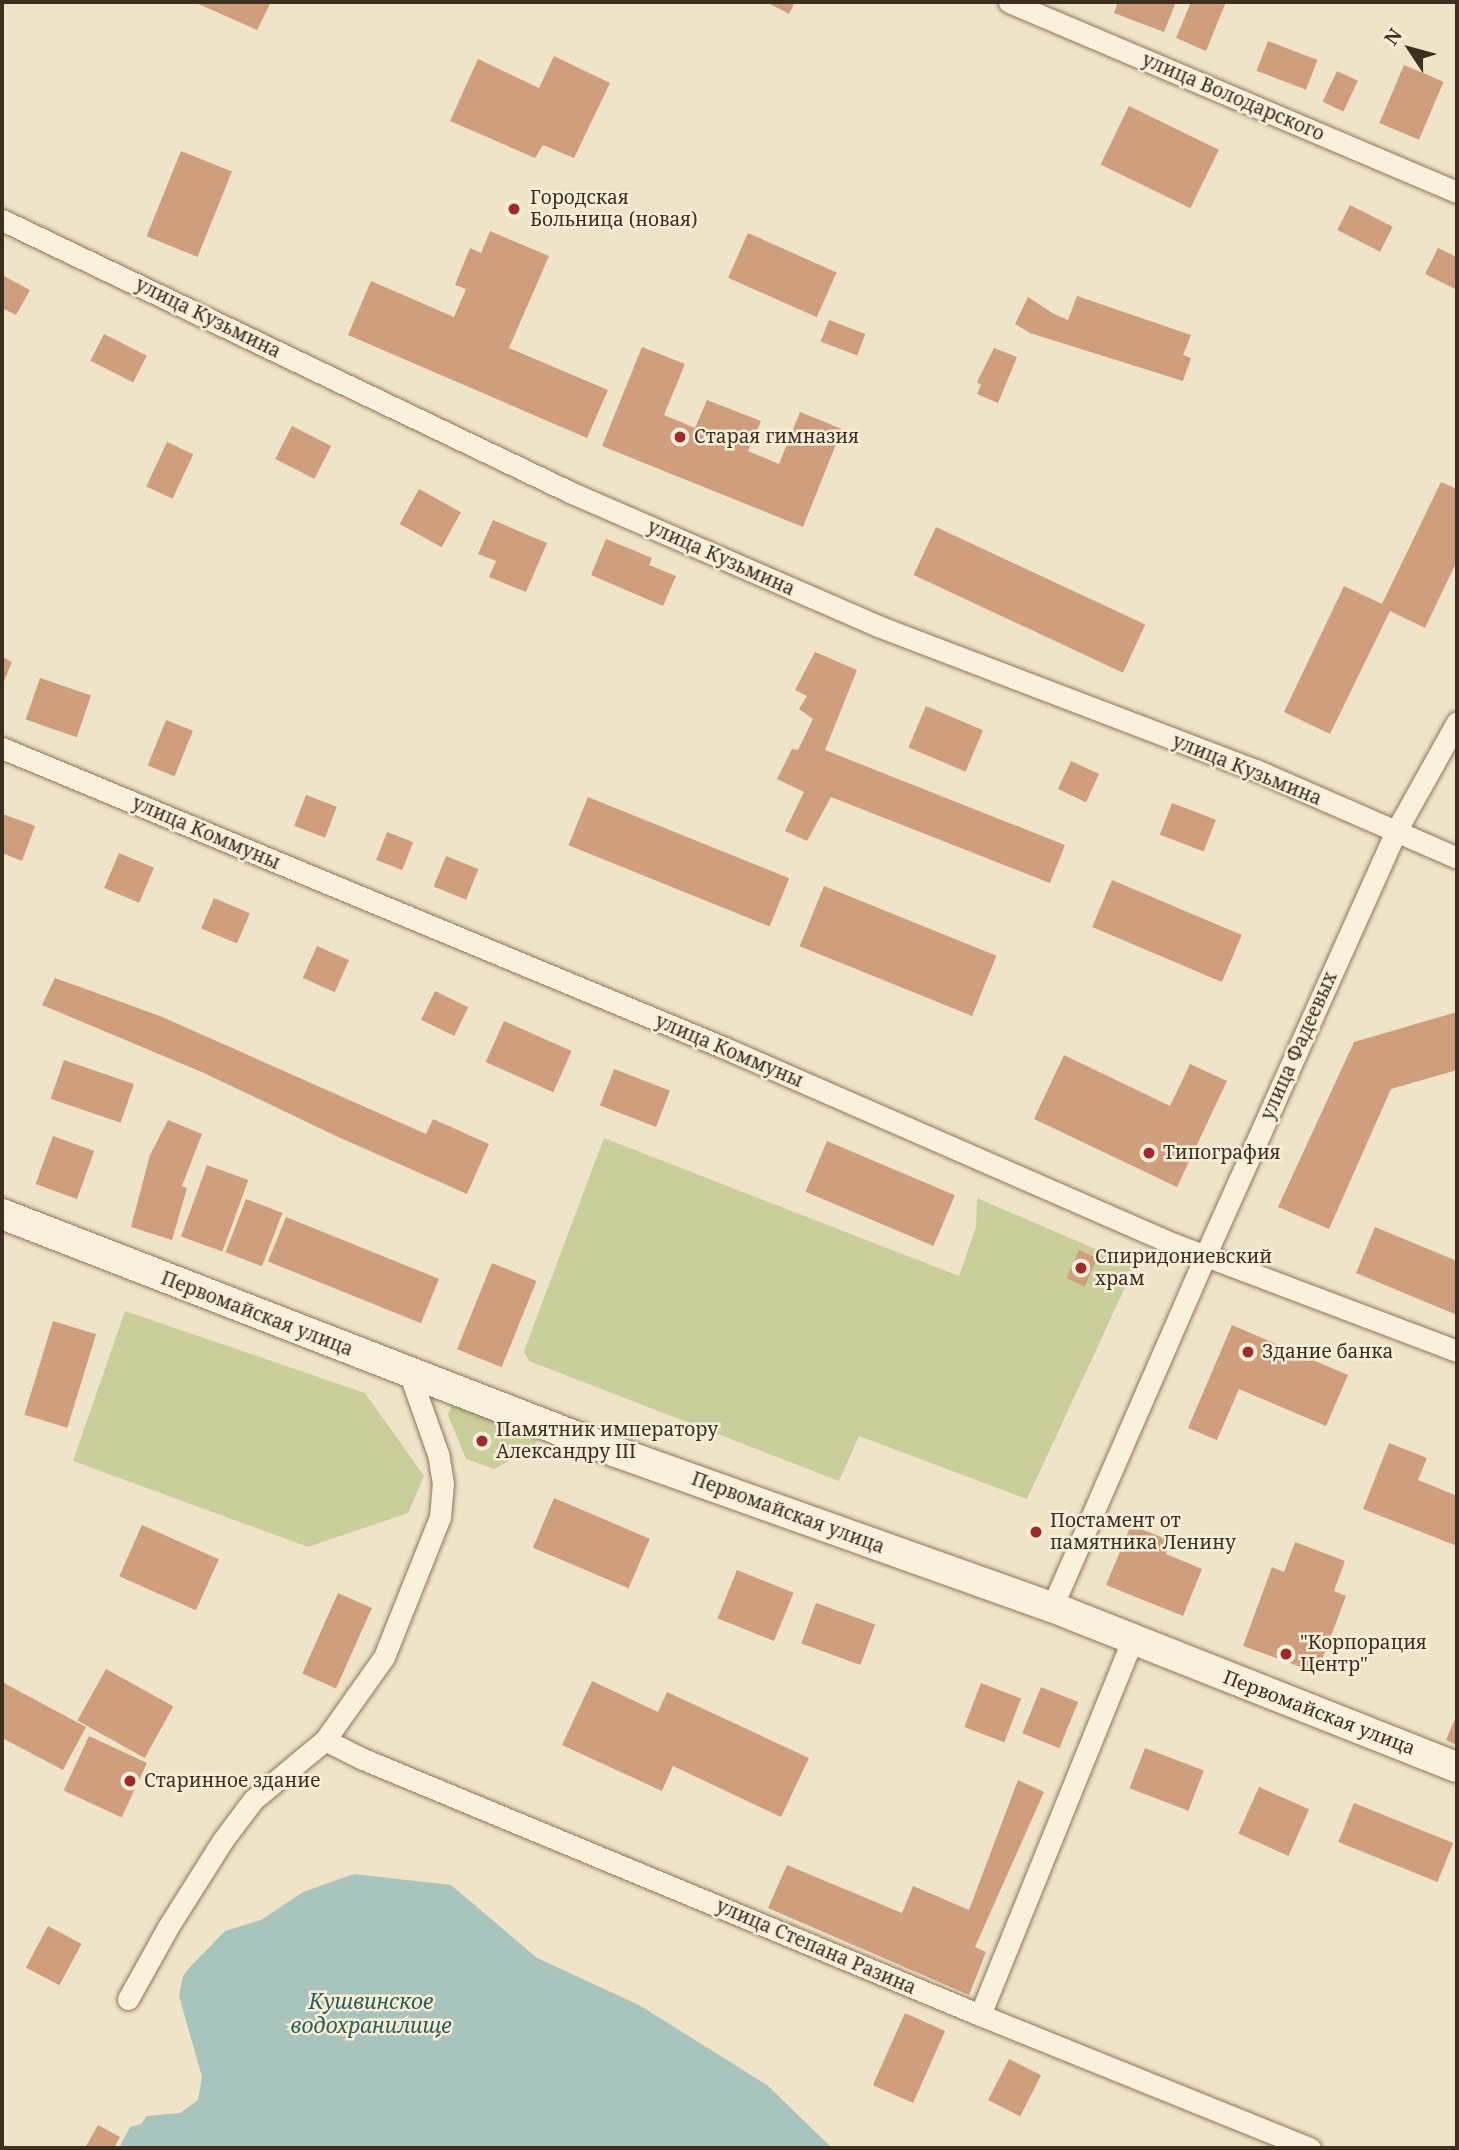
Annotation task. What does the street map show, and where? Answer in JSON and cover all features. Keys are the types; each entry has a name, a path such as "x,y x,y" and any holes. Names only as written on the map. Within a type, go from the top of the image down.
{"main road":[{"name":"Первомайская улица","path":"2,1214 154,1276 616,1452 1052,1607 1457,1767"}],"street":[{"name":"улица Володарского","path":"1009,2 1457,192"},
{"name":"улица Кузьмина","path":"2,220 570,492 878,626 1256,770 1457,858"},
{"name":"улица Фадеевых","path":"1052,1607 1205,1256 1395,833 1457,722"},
{"name":"улица Коммуны","path":"2,748 725,1048 1205,1256 1457,1351"},
{"path":"128,1999 168,1927 223,1840 253,1800 324,1740 384,1657 440,1517 443,1484 438,1454 408,1371"},
{"path":"980,2015 1132,1640"},
{"name":"улица Степана Разина","path":"324,1740 363,1759 980,2015 1310,2148"}],"green space":[{"path":"604,1138 959,1276 976,1227 977,1198 1135,1266 1027,1499 859,1436 839,1481 529,1361 524,1351"},
{"path":"125,1311 365,1393 424,1476 408,1513 308,1547 73,1461"},
{"path":"453,1403 539,1436 534,1447 494,1469 466,1459 448,1415"}],"water":[{"name":"Кушвинское водохранилище","path":"354,1874 451,1885 537,1958 639,2005 767,2085 832,2148 119,2148 130,2127 141,2124 147,2116 180,2113 198,2100 202,2077 179,1996 183,1976 190,1967 225,1931 261,1920 303,1892"}],"building":[{"path":"194,2 271,2 257,30"},
{"path":"766,2 795,2 789,14"},
{"path":"1118,2 1176,2 1164,32 1114,13"},
{"path":"1191,2 1226,2 1206,51 1176,38"},
{"path":"1268,41 1317,60 1306,90 1257,71"},
{"path":"554,56 610,83 574,158 543,145 535,158 450,121 478,59 539,88"},
{"path":"1404,65 1444,82 1419,140 1379,123"},
{"path":"1337,71 1358,81 1343,112 1323,102"},
{"path":"1129,106 1219,150 1190,208 1101,164"},
{"path":"181,151 232,172 198,257 147,236"},
{"path":"1350,205 1393,227 1380,252 1337,230"},
{"path":"490,231 549,256 509,348 608,390 587,438 348,335 371,281 454,317 466,289 455,285 470,248 481,253"},
{"path":"748,233 837,272 817,317 728,278"},
{"path":"1438,248 1457,257 1457,290 1425,274"},
{"path":"2,275 30,290 16,315 2,308"},
{"path":"1077,296 1191,335 1183,355 1191,358 1183,381 1030,333 1015,324 1028,297 1068,320"},
{"path":"829,320 865,334 857,355 821,341"},
{"path":"104,334 147,356 133,383 90,361"},
{"name":"Старая гимназия","path":"642,347 685,364 664,415 695,428 707,400 761,421 748,451 779,464 800,412 842,429 803,527 602,446"},
{"path":"994,348 1017,357 998,403 977,394 981,385 977,382"},
{"path":"292,426 331,446 314,479 275,459"},
{"path":"167,442 193,454 173,499 146,486"},
{"path":"1441,482 1457,489 1457,561 1425,628 1390,611 1330,734 1284,712 1344,586 1382,604"},
{"path":"419,489 461,512 442,547 400,524"},
{"path":"493,520 547,543 526,592 489,577 496,561 478,554"},
{"path":"936,527 1145,625 1123,673 914,575"},
{"path":"606,539 652,558 649,565 676,576 663,606 591,575"},
{"path":"815,652 857,670 825,750 1065,845 1050,883 831,797 807,841 785,831 804,792 777,779 792,749 798,750 813,719 799,709 807,696 795,690"},
{"path":"2,657 12,662 2,686"},
{"path":"40,678 91,696 77,737 26,720"},
{"path":"926,706 983,730 965,772 908,747"},
{"path":"166,720 193,731 175,776 148,765"},
{"path":"1071,761 1099,774 1086,802 1058,789"},
{"path":"306,795 337,807 325,838 294,826"},
{"path":"588,797 789,878 770,927 569,845"},
{"path":"1172,803 1216,820 1204,852 1160,835"},
{"path":"3,814 35,826 22,861 2,853"},
{"path":"387,832 413,842 402,870 376,860"},
{"path":"119,853 154,868 139,903 104,888"},
{"path":"446,856 478,869 466,900 434,887"},
{"path":"1112,880 1242,935 1222,982 1092,927"},
{"path":"824,886 996,956 972,1016 800,946"},
{"path":"214,898 250,913 237,944 201,928"},
{"path":"317,946 349,960 335,992 303,978"},
{"path":"55,978 160,1016 426,1134 433,1119 489,1144 467,1194 204,1073 42,1005"},
{"path":"435,991 468,1007 454,1036 421,1020"},
{"path":"1457,1012 1457,1070 1391,1089 1329,1229 1278,1207 1354,1042"},
{"path":"504,1021 572,1051 553,1092 486,1062"},
{"name":"Типография","path":"1064,1055 1170,1106 1190,1064 1227,1081 1177,1187 1034,1119"},
{"path":"64,1060 134,1084 121,1123 51,1099"},
{"path":"614,1069 670,1091 656,1127 600,1105"},
{"path":"168,1120 202,1134 182,1186 187,1188 172,1240 131,1227 150,1155"},
{"path":"53,1136 94,1151 77,1199 36,1184"},
{"path":"827,1141 955,1195 933,1246 806,1192"},
{"path":"207,1165 248,1180 222,1251 181,1236"},
{"path":"246,1199 282,1213 262,1266 226,1252"},
{"path":"286,1217 439,1279 421,1323 268,1262"},
{"path":"1375,1227 1457,1261 1457,1315 1356,1273"},
{"name":"Спиридониевский храм","path":"1079,1250 1097,1258 1085,1286 1066,1278"},
{"path":"492,1263 537,1281 502,1367 457,1349"},
{"path":"53,1321 96,1334 67,1428 24,1415"},
{"path":"1232,1325 1348,1375 1326,1426 1239,1389 1217,1440 1188,1428"},
{"path":"1389,1443 1427,1458 1418,1480 1457,1496 1457,1546 1363,1509"},
{"path":"554,1498 650,1539 629,1588 533,1548"},
{"path":"142,1525 219,1559 196,1610 119,1576"},
{"path":"1131,1525 1171,1541 1166,1554 1202,1569 1183,1616 1106,1585"},
{"path":"1295,1542 1345,1561 1334,1591 1346,1596 1317,1673 1243,1646 1272,1567 1284,1572"},
{"path":"737,1570 794,1593 774,1641 718,1618"},
{"path":"338,1593 372,1608 336,1688 302,1673"},
{"path":"816,1603 875,1625 860,1665 801,1643"},
{"path":"106,1669 173,1706 145,1758 77,1721"},
{"path":"592,1681 658,1712 667,1692 809,1758 781,1817 673,1766 662,1791 562,1745"},
{"path":"2,1682 86,1727 63,1770 2,1738"},
{"path":"981,1683 1021,1698 1004,1742 964,1727"},
{"path":"1041,1687 1078,1702 1059,1748 1022,1733"},
{"path":"1457,1714 1457,1745 1446,1740"},
{"path":"89,1736 147,1763 122,1817 64,1790"},
{"path":"1145,1748 1204,1771 1188,1811 1130,1788"},
{"path":"1018,1780 1044,1792 975,1947 986,1952 969,1995 768,1908 787,1865 902,1913 913,1886 969,1910"},
{"path":"1259,1787 1309,1809 1289,1856 1238,1834"},
{"path":"1354,1803 1453,1843 1437,1882 1338,1842"},
{"path":"48,1926 82,1944 59,1985 26,1967"},
{"path":"905,2013 945,2031 913,2103 873,2085"},
{"path":"1009,2059 1041,2075 1020,2116 988,2100"},
{"path":"98,2125 120,2137 114,2148 85,2148"}],"place":[{"name":"Городская Больница (новая)","path":"514,209"},
{"name":"Старая гимназия","path":"680,437"},
{"name":"Типография","path":"1149,1153"},
{"name":"Спиридониевский храм","path":"1081,1268"},
{"name":"Здание банка","path":"1248,1352"},
{"name":"Памятник императору Александру III","path":"482,1441"},
{"name":"Постамент от памятника Ленину","path":"1036,1532"},
{"name":"\"Корпорация Центр\"","path":"1286,1654"},
{"name":"Старинное здание","path":"130,1781"}]}
